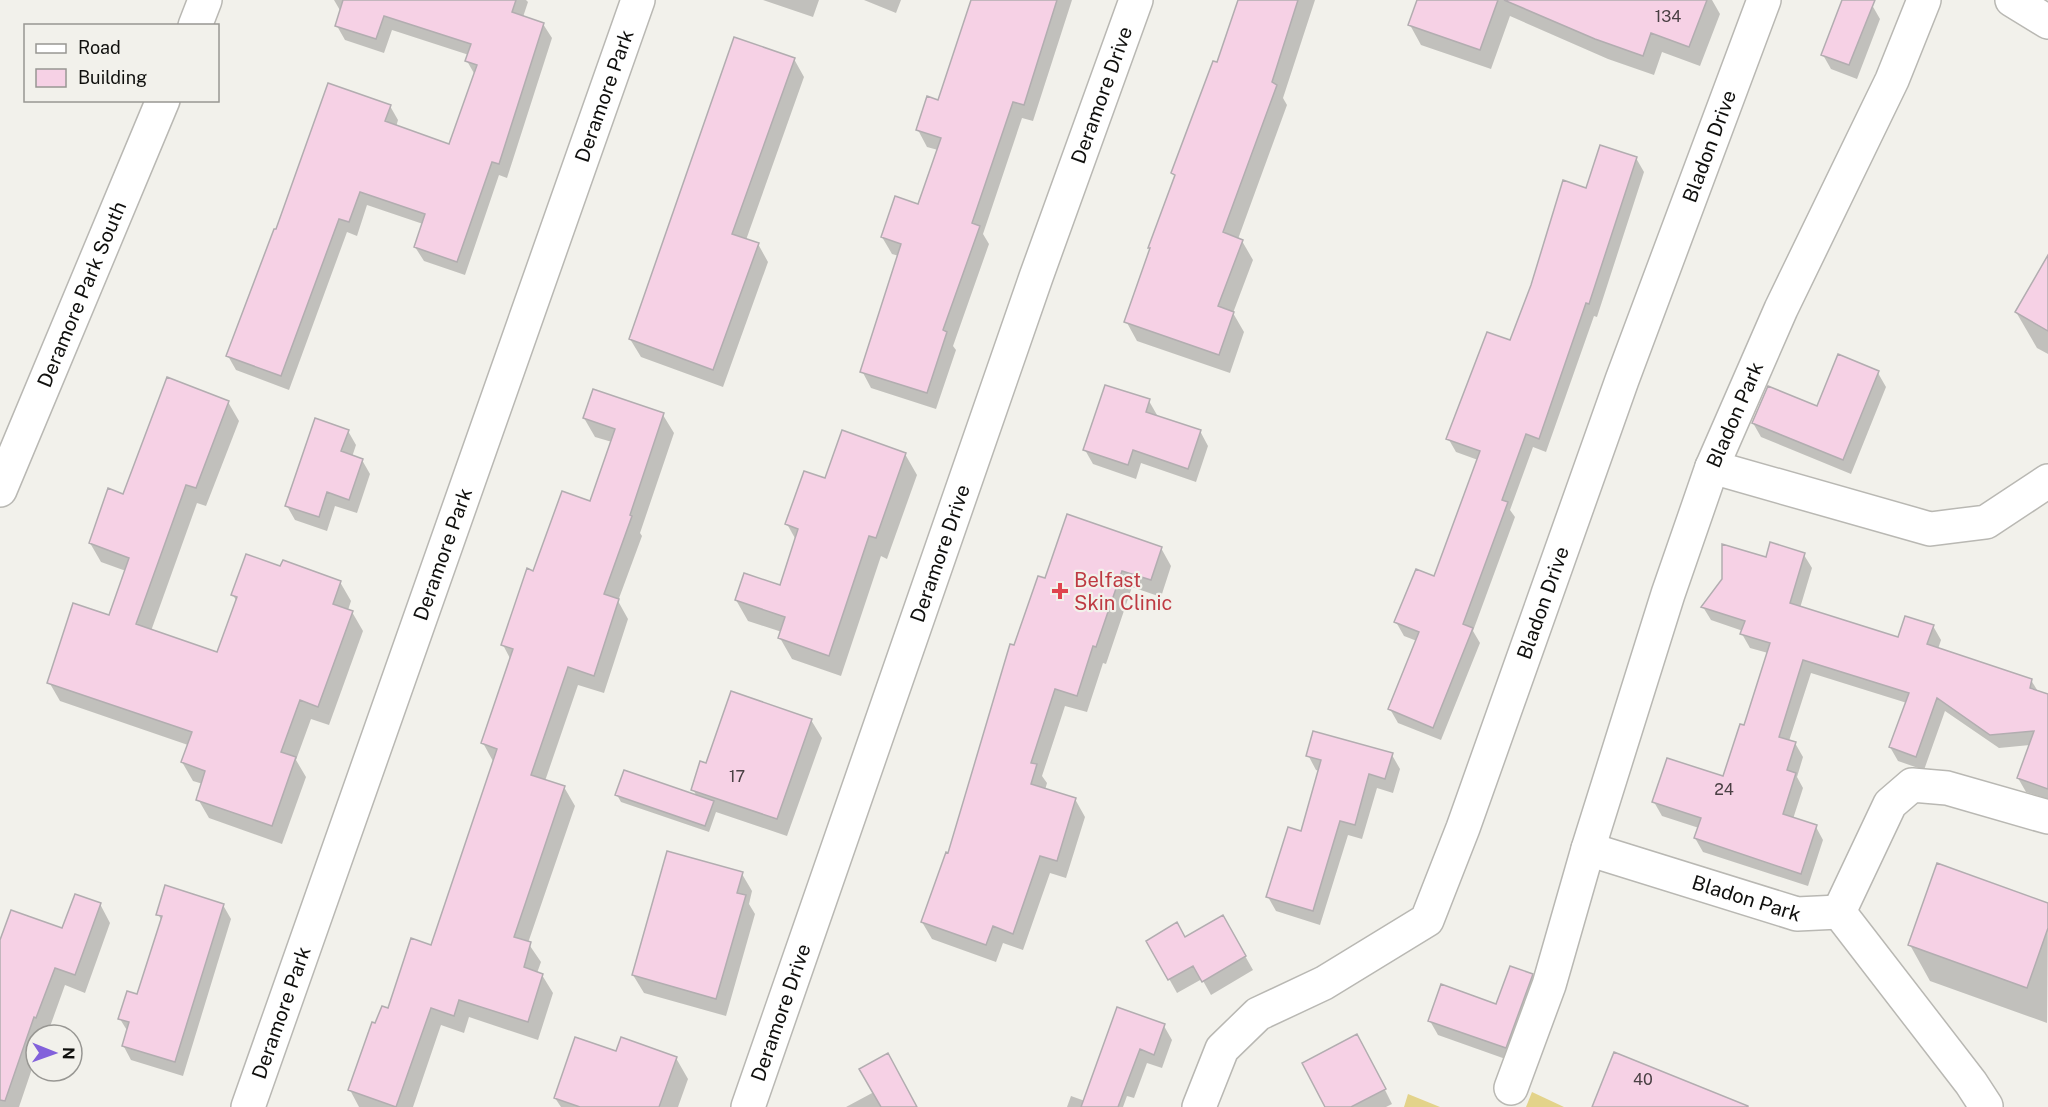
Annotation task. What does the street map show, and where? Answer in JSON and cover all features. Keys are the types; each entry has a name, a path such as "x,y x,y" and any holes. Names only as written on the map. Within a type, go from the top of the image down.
{"street":[{"path":"196,24 205,0"},
{"name":"Deramore Park","path":"248,1107 638,0"},
{"name":"Deramore Drive","path":"748,1107 1016,333 1136,0"},
{"name":"Bladon Drive","path":"1199,1107 1222,1049 1258,1014 1324,983 1427,920 1463,828 1626,369 1764,0"},
{"name":"Bladon Park","path":"1511,1088 1549,985 1588,849 1668,594 1712,467 1781,309 1892,80 1924,0"},
{"path":"2012,0 2048,22"},
{"name":"Deramore Park South","path":"0,490 162,102"},
{"path":"1712,467 1930,529 1986,522 2048,481"},
{"path":"1986,1106 1971,1083 1839,912 1890,804 1912,785 1947,788 2048,817"},
{"name":"Bladon Park","path":"1588,849 1797,914 1839,912"}],"shaded area":[{"path":"1532,1092 1564,1107 1526,1107"},
{"path":"1408,1094 1440,1107 1404,1107"}],"building":[{"path":"343,0 516,0 512,12 544,23 499,164 492,162 457,262 414,247 425,214 360,192 349,222 339,219 281,376 226,356 274,229 276,229 328,83 391,105 385,121 449,144 477,65 465,61 471,44 384,16 376,39 335,26"},
{"path":"971,0 1057,0 1024,105 1013,102 972,223 980,226 943,330 947,332 927,393 860,372 901,244 881,237 895,196 918,204 941,138 916,130 927,96 938,100"},
{"path":"1238,0 1298,0 1272,82 1277,85 1223,232 1243,240 1218,306 1234,312 1219,355 1124,322 1175,175 1171,173 1213,61 1217,62"},
{"path":"1417,0 1498,0 1480,50 1408,25"},
{"path":"1504,0 1707,0 1689,47 1651,33 1643,56 1595,39"},
{"path":"1842,0 1875,0 1849,65 1821,55"},
{"path":"734,37 795,58 732,234 759,243 713,370 629,339"},
{"path":"1600,145 1637,157 1589,304 1586,303 1539,439 1526,434 1502,500 1508,502 1463,624 1473,628 1433,728 1388,709 1419,632 1394,622 1416,569 1434,576 1480,451 1446,439 1487,332 1510,340 1531,285 1563,180 1586,188"},
{"path":"2048,255 2048,331 2015,312"},
{"path":"1838,354 1879,371 1843,460 1752,423 1768,386 1817,406"},
{"path":"167,377 229,401 196,488 186,485 136,624 217,652 237,597 231,595 246,554 280,566 283,560 341,581 333,604 353,611 318,707 300,700 281,752 296,757 272,826 196,800 205,771 181,762 192,732 47,683 73,603 109,615 129,558 89,543 108,488 123,494"},
{"path":"1105,385 1150,399 1146,412 1201,430 1188,469 1133,450 1128,465 1083,450"},
{"path":"593,389 664,413 630,515 632,516 604,594 619,599 594,676 568,667 531,775 565,786 514,937 531,942 524,967 543,974 528,1022 459,1000 454,1016 431,1008 396,1107 348,1090 372,1022 375,1023 382,1006 388,1008 411,938 431,945 497,749 481,743 513,649 501,645 527,568 533,571 562,491 590,501 615,429 583,418"},
{"path":"315,418 349,430 341,451 363,459 349,500 327,492 319,517 285,506"},
{"path":"842,430 906,453 876,538 869,536 829,656 778,638 785,617 735,600 744,573 780,585 798,529 785,524 804,471 825,478"},
{"path":"1067,514 1162,547 1151,580 1122,571 1096,647 1093,646 1077,696 1055,689 1031,763 1037,764 1031,784 1076,798 1057,861 1040,856 1013,934 993,926 986,945 921,922 946,852 948,853 1010,644 1014,645 1038,576 1045,578"},
{"path":"1770,542 1805,553 1790,603 1898,637 1905,616 1934,625 1927,644 2032,679 2030,688 2048,694 2048,789 2017,778 2034,731 1990,735 1937,698 1916,757 1889,747 1909,693 1803,660 1779,737 1796,742 1787,770 1796,773 1783,814 1817,825 1801,874 1694,838 1701,818 1652,802 1667,758 1723,776 1740,724 1744,725 1770,643 1740,634 1745,621 1701,607 1722,579 1722,544 1766,557"},
{"path":"731,691 812,719 777,819 691,790 700,761 706,763"},
{"path":"1313,731 1393,753 1385,779 1369,774 1355,825 1340,821 1313,911 1266,897 1288,827 1301,831 1321,760 1306,756"},
{"path":"624,770 714,801 705,826 615,795"},
{"path":"667,851 743,872 737,893 746,895 716,999 632,975"},
{"path":"1937,863 2048,903 2048,928 2027,988 1908,945"},
{"path":"165,885 224,904 175,1062 122,1046 129,1022 118,1019 127,991 137,994 162,916 156,915"},
{"path":"75,894 101,903 75,975 55,968 36,1018 34,1017 32,1023 24,1023 24,1046 5,1101 0,1100 0,940 11,910 62,928"},
{"path":"1223,915 1246,956 1202,982 1193,966 1168,980 1146,941 1177,922 1185,937"},
{"path":"1510,966 1533,974 1506,1048 1428,1021 1441,984 1496,1004"},
{"path":"1117,1007 1165,1024 1154,1055 1140,1049 1118,1107 1081,1107"},
{"path":"1357,1034 1386,1089 1351,1107 1325,1107 1302,1063"},
{"path":"575,1037 616,1051 621,1037 677,1057 659,1107 580,1107 554,1098"},
{"path":"1614,1052 1748,1106 1748,1107 1592,1107"},
{"path":"888,1053 917,1107 881,1107 859,1069"}],"place":[{"name":"Belfast Skin Clinic","path":"1060,591"}]}
